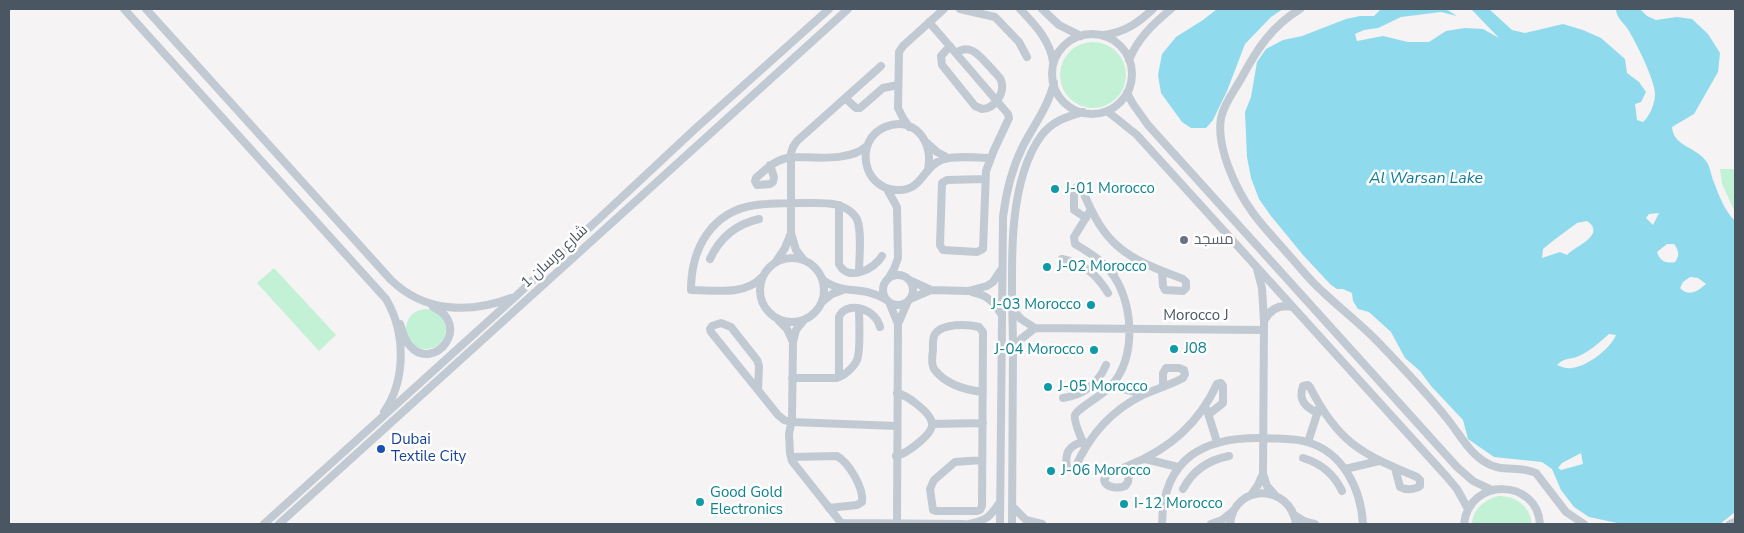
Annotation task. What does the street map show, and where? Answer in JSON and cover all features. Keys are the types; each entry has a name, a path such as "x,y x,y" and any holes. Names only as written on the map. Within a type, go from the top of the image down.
{"street":[{"path":"124,9 380,290 400,324 405,339 414,350 427,354 439,350 450,333 448,320 444,314 439,310 414,300 391,280 146,9"},
{"name":"شارع ورسان 1","path":"264,524 829,9"},
{"name":"شارع ورسان 1","path":"280,524 848,9"},
{"path":"909,127 898,108 899,52 903,46 944,9"},
{"path":"960,9 995,17 1015,38 1027,57"},
{"path":"1020,9 1045,38 1054,64 1054,83 1058,95 1066,104 1083,112 1093,114 1107,111 1117,105 1127,93 1132,76 1129,60 1121,46 1112,40 1095,34 1081,36 1066,44 1060,51 1054,64"},
{"path":"1042,9 1059,25 1081,36"},
{"path":"1102,36 1117,33 1131,27 1153,9"},
{"path":"1129,60 1136,45 1146,32 1170,9"},
{"path":"1300,9 1280,23 1264,40 1253,56 1223,112 1220,124 1225,154 1231,173 1243,197 1254,215 1315,284 1379,343 1444,414 1476,456 1489,465 1499,468 1530,470 1536,473 1566,512 1584,524"},
{"path":"929,22 1008,114 1009,120 990,158 985,179 985,245 983,249 977,252 943,250 940,245 942,183 947,180 985,179"},
{"path":"950,46 941,56 942,65 975,106 979,109 990,108 1001,90 1000,78 975,52 966,49 956,54"},
{"path":"822,302 824,290 822,279 815,267 803,259 796,250 791,234 793,147 797,141 881,66"},
{"path":"1000,524 1002,231 1008,188 1022,148 1047,104 1054,83"},
{"path":"845,98 856,108 860,108 883,88 898,85"},
{"path":"1127,93 1136,110 1147,124 1457,467 1473,480 1492,490"},
{"path":"898,108 892,120 874,134 867,146 865,157 867,168 873,179 888,189 907,189 920,181 928,169 939,161 948,158 990,158"},
{"path":"1107,111 1137,135 1452,482 1468,509"},
{"path":"1012,524 1014,218 1019,189 1026,165 1037,142 1050,126 1063,118 1083,112"},
{"path":"885,127 897,125 909,127 916,131 937,152 948,158"},
{"path":"927,143 930,152 928,169"},
{"path":"770,165 782,159 792,157 848,156 858,153 867,146"},
{"path":"848,156 867,168"},
{"path":"888,189 898,207"},
{"path":"897,524 898,324 883,291 898,258 898,207 907,189"},
{"path":"762,278 742,289 691,290 692,266 698,249 708,232 721,219 749,206 791,203 839,205 854,214 858,221 859,272"},
{"path":"839,205 839,264 845,271 859,272 875,266 882,256"},
{"path":"1162,272 1125,252 1113,242 1088,214 1074,237 1073,241 1075,244 1097,259 1110,271 1119,286 1125,302 1128,330 1125,360 1119,374 1111,386 1075,414 1075,420 1084,444 1107,420 1125,406 1144,394 1163,387"},
{"path":"721,219 731,231"},
{"path":"710,259 719,243 731,231 744,223 760,219"},
{"path":"762,303 760,295 762,278 765,272 776,262 791,234"},
{"path":"776,262 789,258 803,259"},
{"path":"898,258 913,292 898,324"},
{"path":"1062,259 1073,261 1089,270 1108,294"},
{"path":"1089,270 1097,259"},
{"path":"1110,271 1145,264"},
{"path":"1255,266 1262,288 1264,321 1263,474 1267,486 1275,495 1286,502 1296,524"},
{"path":"968,291 987,286 993,282 1002,270"},
{"path":"822,279 832,286 843,290 865,290 898,275 932,290 968,291 988,297 1001,314"},
{"path":"742,289 762,303 771,315 787,330 792,342"},
{"path":"843,290 832,294 822,302 815,313 804,320 796,330 792,342 790,457 842,524 964,524"},
{"path":"865,290 897,305 932,290"},
{"path":"409,295 435,305 461,309 489,306 515,297"},
{"path":"1264,321 1268,313 1276,308 1285,306 1294,308"},
{"path":"839,377 839,314 845,309 869,311 873,314 880,327"},
{"path":"792,378 839,377 854,365 858,358 859,309"},
{"path":"1013,310 1035,328 1020,339 1013,349"},
{"path":"378,420 393,395 400,372 400,352 393,312"},
{"path":"778,320 791,323 804,320"},
{"path":"758,390 757,360 731,327 721,323 712,326 711,332 778,415 784,420 791,422 897,426"},
{"path":"982,460 955,462 934,480 930,489 933,510 936,512 977,511 981,509 983,423 983,392 982,330 977,326 940,329 934,335 933,341 932,365 935,370 956,386 966,390 983,392"},
{"name":"Morocco J","path":"1035,328 1264,330"},
{"path":"1063,398 1074,396 1089,388 1101,375 1106,365"},
{"path":"1111,386 1144,394"},
{"path":"1089,388 1097,398"},
{"path":"896,456 913,448 931,430 932,424 930,417 912,400 898,393"},
{"path":"1130,465 1145,459 1177,439 1207,410 1218,442"},
{"path":"1308,442 1319,410 1356,447 1395,468"},
{"path":"932,424 983,423"},
{"path":"1162,524 1164,498 1178,467 1193,454 1218,442 1235,438 1290,439 1308,442 1331,454 1345,469 1358,496 1363,524"},
{"path":"1193,454 1203,466"},
{"path":"1324,468 1331,454"},
{"path":"790,457 837,456 849,468 860,486 862,502 858,505 829,508"},
{"path":"1183,489 1192,475 1203,466 1219,458 1229,456"},
{"path":"1303,458 1324,468 1337,481 1342,491"},
{"path":"1145,459 1178,467"},
{"path":"1345,469 1379,461"},
{"path":"1251,495 1263,474"},
{"path":"1464,524 1468,509 1478,497 1492,490 1508,489 1522,494 1534,505 1542,523"},
{"path":"1211,524 1222,520 1233,511 1240,501 1251,495 1260,493 1275,495"},
{"path":"969,524 981,522 989,517 1000,502"},
{"path":"1012,506 1026,520 1042,524"},
{"path":"288,524 297,508"},
{"path":"1230,524 1233,511"},
{"path":"1293,514 1304,521 1315,524"},
{"path":"1730,524 1735,522"}],"green space":[{"path":"1093,42 1105,45 1116,52 1123,63 1126,75 1123,87 1116,98 1105,105 1093,108 1081,105 1070,98 1063,87 1060,75 1063,63 1070,52 1081,45"},
{"path":"1720,169 1733,169 1735,172 1735,212 1722,184"},
{"path":"274,268 336,335 319,351 257,283"},
{"path":"430,309 437,312 443,318 446,329 445,337 437,346 430,349 422,349 415,346 407,337 406,325 409,318 418,310"},
{"path":"1498,496 1505,496 1521,503 1528,512 1532,524 1472,524 1480,506"}],"water":[{"path":"1217,9 1283,9 1271,17 1245,44 1227,91 1213,120 1206,128 1191,128 1182,122 1161,93 1158,75 1162,54 1176,37"},
{"name":"Al Warsan Lake","path":"1381,9 1446,9 1457,16 1441,12 1401,17 1378,28 1364,30 1355,34 1357,41 1383,36 1408,42 1429,42 1446,31 1465,28 1483,29 1499,38 1471,9 1489,9 1512,30 1525,33 1563,24 1583,30 1601,38 1625,59 1627,73 1639,82 1646,92 1641,102 1635,104 1637,120 1643,122 1653,105 1655,98 1654,88 1639,50 1627,28 1618,17 1616,9 1640,9 1647,16 1656,20 1677,17 1692,19 1708,34 1720,53 1718,72 1694,114 1672,127 1676,138 1702,156 1707,163 1722,202 1735,221 1735,512 1720,524 1622,524 1589,517 1574,507 1561,490 1552,469 1542,462 1494,457 1468,439 1463,420 1431,386 1420,371 1405,358 1391,332 1369,312 1358,309 1353,301 1352,293 1343,289 1337,289 1331,285 1303,255 1259,199 1251,178 1247,157 1245,112 1251,97 1257,62 1266,49 1283,40 1302,36 1346,19 1374,16","holes":["1659,213 1653,225 1646,218 1649,214","1587,221 1592,226 1592,236 1567,255 1560,252 1542,258 1543,249 1577,223","1667,244 1674,244 1678,253 1675,262 1666,262 1660,258 1657,252","1690,277 1698,278 1706,284 1690,293 1680,288 1683,282","1609,334 1616,335 1604,351 1585,364 1570,368 1557,365 1591,349","1581,453 1583,464 1561,470 1558,468 1562,463"]}],"place":[{"name":"J-01 Morocco","path":"1055,189"},
{"name":"مسجد","path":"1184,240"},
{"name":"J-02 Morocco","path":"1047,267"},
{"name":"J-03 Morocco","path":"1091,305"},
{"name":"J08","path":"1174,349"},
{"name":"J-04 Morocco","path":"1094,350"},
{"name":"J-05 Morocco","path":"1048,387"},
{"name":"Dubai Textile City","path":"381,449"},
{"name":"J-06 Morocco","path":"1051,471"},
{"name":"Good Gold Electronics","path":"700,502"},
{"name":"I-12 Morocco","path":"1124,504"}]}
